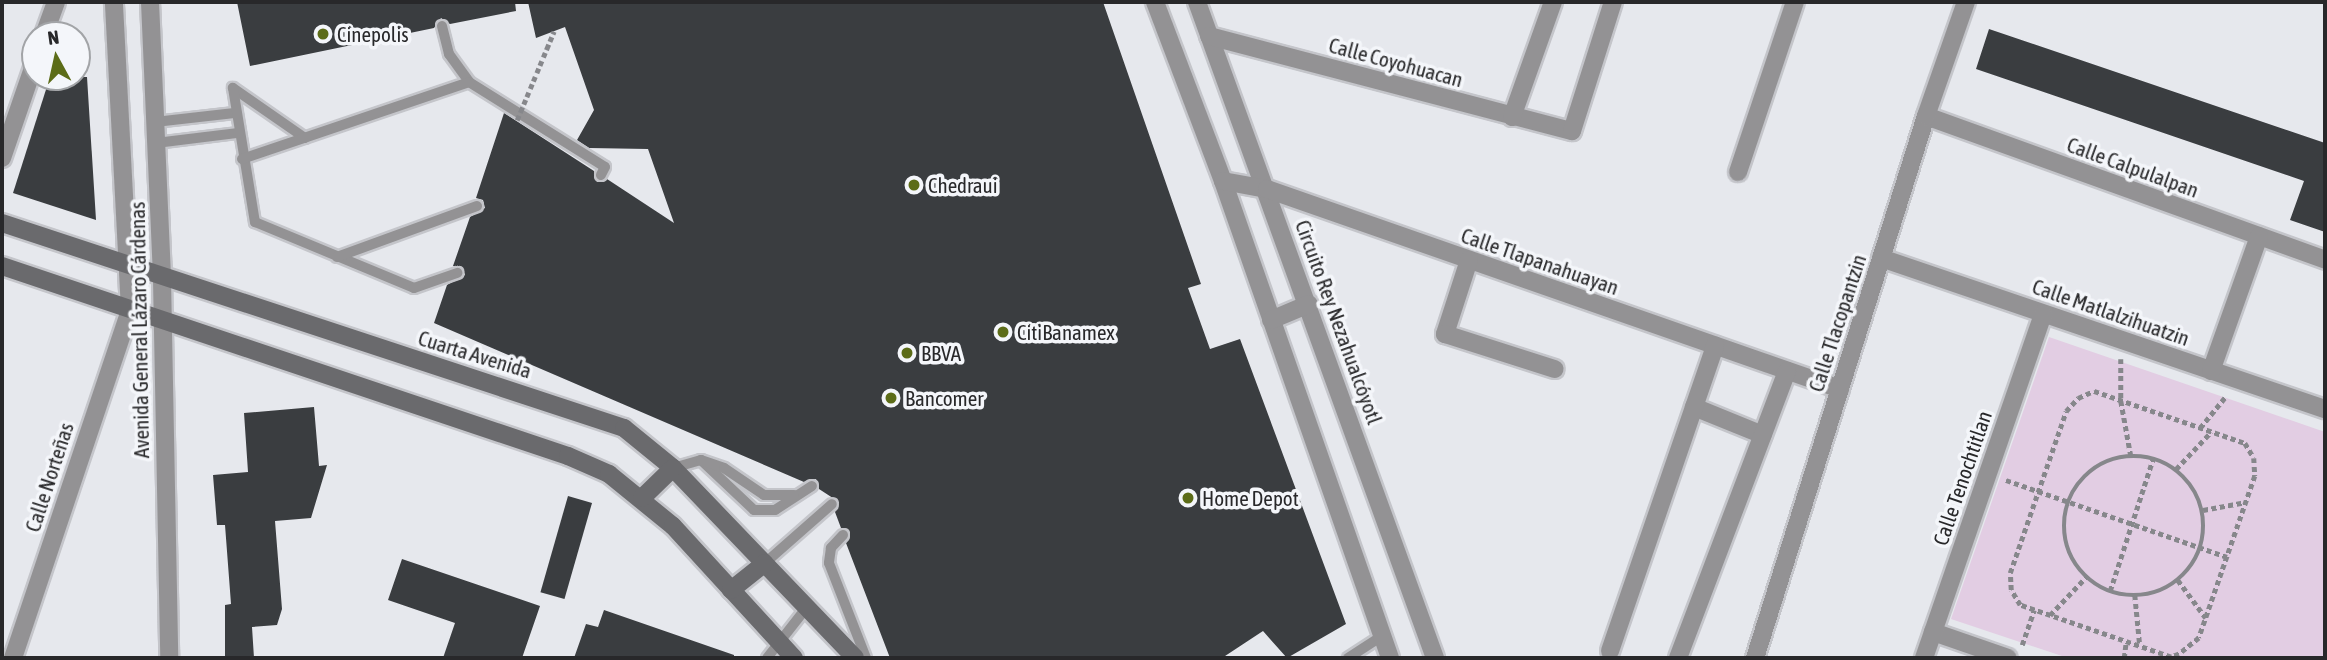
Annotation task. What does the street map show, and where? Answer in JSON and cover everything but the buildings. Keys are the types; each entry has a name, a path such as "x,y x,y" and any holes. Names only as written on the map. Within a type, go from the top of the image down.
{"main road":[{"name":"Cuarta Avenida","path":"2,223 128,268 583,411 624,428 673,468 855,658"},
{"path":"2,266 568,456 609,474 642,498 794,658"},
{"path":"642,498 673,468"},
{"path":"731,590 765,563"}],"street":[{"path":"49,21 56,2"},
{"name":"Avenida General Lázaro Cárdenas","path":"114,2 130,310"},
{"name":"Avenida General Lázaro Cárdenas","path":"150,2 162,279 169,658"},
{"path":"1155,2 1223,181 1390,658"},
{"name":"Circuito Rey Nezahualcóyotl","path":"1197,2 1309,304 1435,658"},
{"path":"1512,117 1553,2"},
{"name":"Calle Coyohuacan","path":"1209,36 1572,131 1613,2"},
{"path":"1738,172 1795,2"},
{"name":"Calle Tlacopantzin","path":"1755,658 1926,116 1966,2"},
{"path":"2,158 25,91"},
{"name":"Calle Calpulalpan","path":"1926,116 2325,260"},
{"name":"Calle Tlapanahuayan","path":"1223,181 1267,189 1840,389"},
{"path":"2211,371 2259,236"},
{"name":"Calle Matlalzihuatzin","path":"1881,258 2325,410"},
{"path":"1469,260 1445,334 1555,369"},
{"path":"1271,320 1309,304"},
{"name":"Calle Norteñas","path":"13,658 130,310"},
{"name":"Calle Tenochtitlan","path":"1924,658 2043,314"},
{"path":"1610,651 1715,346"},
{"path":"1678,658 1787,371"},
{"path":"1694,407 1763,435"},
{"path":"1933,632 2008,658"}],"lane":[{"path":"442,26 449,54 470,82 605,167 601,175"},
{"path":"242,159 470,82"},
{"path":"305,138 237,88 231,92 255,222 414,288 457,273"},
{"path":"155,122 234,113"},
{"path":"156,143 238,133"},
{"path":"337,257 477,206"},
{"path":"701,460 754,510 775,510 794,495 812,486"},
{"path":"673,468 701,460 724,467 764,495 794,495"},
{"path":"765,563 832,505"},
{"path":"843,535 831,548 829,563 866,658"},
{"path":"767,658 777,640 807,607"},
{"path":"1348,658 1382,636"}],"path":[{"path":"517,120 554,31"},
{"path":"2120,340 2121,401 2131,456"},
{"path":"2200,428 2239,380"},
{"path":"2094,391 2121,401 2245,443 2250,450 2255,476 2206,618 2194,645 2171,657 2020,605 2009,582 2038,492 2071,404 2094,391"},
{"path":"2176,469 2211,432"},
{"path":"2131,456 2153,459 2176,469 2197,495 2203,510 2200,547 2178,580 2159,591 2135,595 2110,591 2086,577 2065,541 2068,502 2087,474 2115,458 2131,456"},
{"path":"2110,591 2153,459"},
{"path":"1988,472 2227,557"},
{"path":"2203,510 2246,502"},
{"path":"2050,615 2086,577"},
{"path":"2178,580 2206,618"},
{"path":"2135,595 2140,646"},
{"path":"2017,658 2034,610"},
{"path":"2124,658 2126,641"}],"shaded area":[{"path":"2049,337 2325,432 2325,658 2068,658 1951,619"}],"place":[{"name":"Cinepolis","path":"323,34"},
{"name":"Chedraui","path":"914,185"},
{"name":"CitiBanamex","path":"1003,332"},
{"name":"BBVA","path":"907,353"},
{"name":"Bancomer","path":"891,398"},
{"name":"Home Depot","path":"1188,498"}]}
